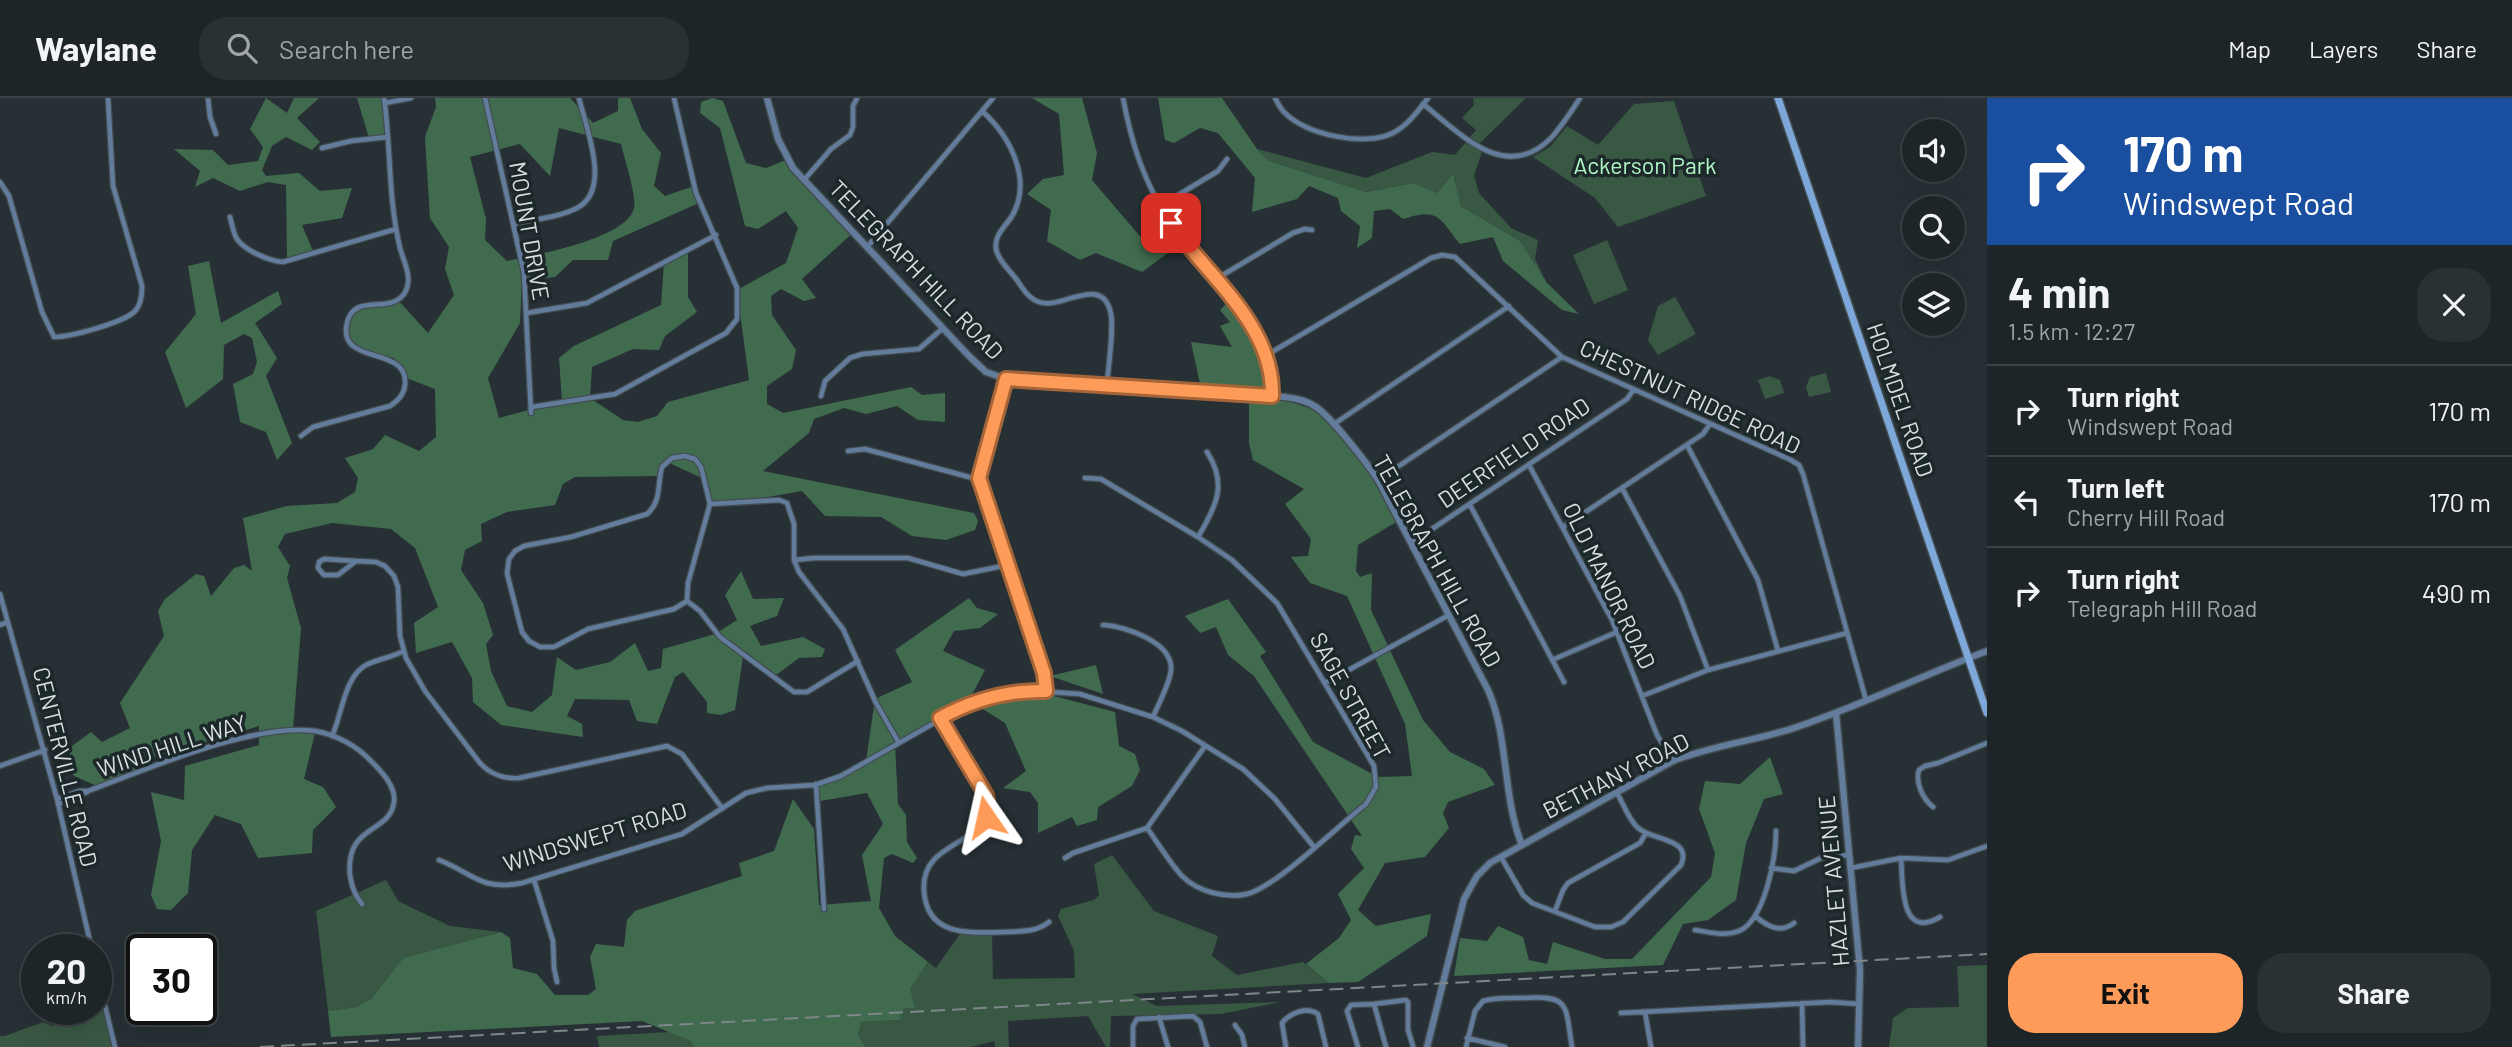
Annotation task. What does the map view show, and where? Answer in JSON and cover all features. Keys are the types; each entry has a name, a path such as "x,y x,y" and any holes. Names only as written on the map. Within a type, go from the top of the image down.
{"main road":[{"name":"HOLMDEL ROAD","path":"1778,98 1987,713"}],"street":[{"path":"0,182 7,192 42,313 54,337 75,335 133,313 140,302 142,286 113,186 108,98"},
{"path":"208,98 210,117 216,134"},
{"path":"301,436 313,427 390,406 403,394 405,379 399,366 389,359 360,351 351,343 346,331 350,316 360,306 388,304 397,301 405,293 408,277 396,229 384,101 411,98"},
{"name":"MOUNT DRIVE","path":"485,98 524,273 532,410 615,394 729,331 737,318 737,288 716,235"},
{"path":"513,224 576,209 593,191 595,171 579,98"},
{"path":"527,313 587,303 716,235 696,193 674,98"},
{"name":"TELEGRAPH HILL ROAD","path":"767,98 782,148 803,181 986,372 1006,379 1296,399 1310,404 1334,425 1378,481 1494,705 1515,830 1521,845"},
{"path":"803,181 831,149 850,135 853,127 853,106 857,98"},
{"path":"868,246 993,98"},
{"path":"1123,98 1138,162 1160,206 1181,237 1246,317 1265,356 1272,382 1272,396"},
{"path":"1275,98 1283,112 1293,120 1339,138 1360,140 1376,139 1393,133 1407,123 1428,98"},
{"path":"1423,104 1488,152 1502,157 1518,156 1544,144 1580,98"},
{"path":"982,111 1006,138 1020,179 1016,208 997,236 998,254 1027,294 1037,302 1055,304 1086,293 1098,296 1106,302 1111,317 1107,386"},
{"path":"322,148 387,137"},
{"path":"1160,206 1218,171 1227,159"},
{"path":"230,217 234,233 242,245 272,261 284,262 396,229"},
{"path":"1216,279 1293,233 1312,230"},
{"name":"CHESTNUT RIDGE ROAD","path":"1265,356 1431,258 1442,255 1459,259 1562,357 1789,459 1801,468 1866,700"},
{"path":"1334,425 1509,306"},
{"path":"821,396 825,381 850,358 862,354 919,349 943,328"},
{"path":"1378,481 1562,357"},
{"path":"1006,379 979,478 1044,673 1046,691"},
{"name":"DEERFIELD ROAD","path":"1411,543 1626,399 1634,389"},
{"path":"1563,527 1703,434 1710,424"},
{"path":"1687,445 1758,580 1778,651"},
{"path":"848,451 865,449 979,478"},
{"path":"1198,537 1215,509 1219,494 1216,466 1208,452"},
{"path":"676,456 685,456 698,463 707,482 710,504 688,583 687,601 674,609 588,629 554,647 540,647 528,641 522,632 507,573 508,563 512,555 524,545 570,537 647,513 658,498 662,467 676,456"},
{"name":"OLD MANOR ROAD","path":"1530,464 1617,632 1657,735 1673,761"},
{"name":"SAGE STREET","path":"1085,478 1101,479 1198,537 1232,560 1277,603 1374,766 1376,787 1366,804 1270,883 1247,894 1222,895 1199,888 1182,876 1147,828"},
{"path":"1622,488 1679,596 1708,670"},
{"path":"710,504 785,501 789,506 794,524 794,560 803,579 843,628 876,704 900,743"},
{"path":"1470,505 1564,681"},
{"path":"794,560 908,558 963,574 1008,565"},
{"path":"356,561 338,575 324,575 317,568 319,562 324,559 356,561 381,564 388,569 396,579 398,621 404,651 413,672 480,764 494,774 519,778 667,746 682,754 722,808"},
{"name":"CENTERVILLE ROAD","path":"0,594 58,802 88,934"},
{"path":"687,601 700,611 720,637 794,692 807,692 858,661"},
{"path":"1325,683 1449,615"},
{"path":"0,625 8,622"},
{"path":"1103,625 1116,625 1159,644 1168,657 1171,670 1153,718"},
{"path":"1552,660 1617,632"},
{"path":"1642,696 1708,670 1847,633"},
{"path":"332,736 356,673 370,663 404,651"},
{"name":"BETHANY ROAD","path":"1428,1044 1464,899 1477,876 1501,857 1673,761 1705,750 1791,729 1987,651"},
{"name":"WINDSWEPT ROAD","path":"439,860 452,865 472,879 489,884 512,885 534,880 682,834 738,797 755,790 816,784 855,770 964,706 994,696 1046,691 1080,694 1153,718 1182,731 1243,769 1275,799 1314,846"},
{"name":"HAZLET AVENUE","path":"1836,713 1860,970 1858,1047"},
{"path":"940,718 984,792 988,807 986,817 979,827 945,849 929,866 924,883 928,907 934,917 945,926 965,933 1034,930 1049,922"},
{"name":"WIND HILL WAY","path":"58,802 188,754 237,740 298,731 332,736 367,757 390,784 394,794 390,813 359,839 350,853 353,889 362,904"},
{"path":"1933,807 1924,796 1918,779 1919,771 1925,766 1938,764 1987,743"},
{"path":"1065,859 1073,853 1147,828 1205,746"},
{"path":"0,766 44,750"},
{"path":"816,784 824,909"},
{"path":"1501,857 1527,899 1599,928 1616,925 1626,919 1683,861 1683,852 1676,844 1646,833 1635,825 1617,793"},
{"path":"1695,930 1717,934 1737,932 1746,927 1755,916 1771,868 1776,831"},
{"path":"1555,911 1568,883 1640,843 1646,833"},
{"path":"1850,869 1901,858 1948,860 1987,846"},
{"path":"1771,868 1794,871 1821,858 1849,855"},
{"path":"1901,858 1906,905 1910,916 1924,923 1940,917"},
{"path":"534,880 553,942 557,982"},
{"path":"1755,916 1777,929 1785,929 1794,923"},
{"path":"1466,1047 1475,1011 1483,1002 1548,997 1559,1000 1564,1007 1572,1047"},
{"path":"1358,1047 1348,1009 1353,1005 1406,1000 1411,1047 1428,1044"},
{"path":"1620,1013 1802,1003 1861,1004"},
{"path":"1802,1003 1803,1047"},
{"path":"1374,1004 1386,1047"},
{"path":"1286,1047 1282,1025 1286,1017 1313,1010 1318,1014 1326,1047"},
{"path":"1645,1012 1651,1047"},
{"path":"1133,1047 1134,1021 1137,1018 1159,1017 1195,1017 1200,1022 1207,1047"},
{"path":"1159,1017 1168,1047"},
{"path":"110,1025 115,1047"},
{"path":"1236,1025 1245,1047"},
{"path":"1468,1038 1505,1047"}],"green space":[{"path":"266,98 287,113 294,98 319,98 297,118 320,142 312,150 286,137 272,146 262,170 266,176 299,173 320,191 352,188 342,218 302,225 313,251 287,258 286,185 268,182 240,191 213,178 195,187 200,171 174,149 213,150 228,165 258,161 263,147 250,129"},
{"path":"357,98 383,98 386,135 369,138"},
{"path":"435,98 570,98 593,123 618,111 618,98 630,98 642,129 661,153 654,186 665,196 694,186 699,203 613,241 608,260 573,260 555,277 522,281 520,323 488,378 499,418 562,401 559,358 574,346 661,305 664,263 688,253 688,297 697,312 665,336 659,350 633,349 592,367 590,398 623,420 638,422 657,416 668,402 749,380 737,290 786,263 798,228 786,211 758,229 745,226 720,128 700,113 701,102 712,98 723,101 746,163 766,168 786,160 856,230 802,279 816,298 804,301 781,289 771,296 772,315 796,350 792,369 767,386 767,404 783,413 911,387 922,395 945,393 945,422 918,420 897,406 866,414 844,408 814,419 809,433 763,471 974,513 978,521 975,530 946,540 912,536 881,517 825,516 802,491 712,507 704,479 667,462 658,476 575,477 563,484 555,505 507,512 481,524 482,541 465,550 461,570 483,603 493,635 486,644 491,671 507,706 532,712 552,695 557,657 576,670 610,662 635,643 648,671 661,668 663,649 715,634 737,620 725,595 741,571 753,599 784,598 777,616 750,626 761,646 803,637 825,649 822,657 799,658 772,678 743,657 735,710 721,715 707,713 707,702 683,672 675,677 657,724 637,721 629,700 575,699 567,716 582,724 583,737 501,725 473,702 472,678 452,642 416,653 414,623 438,607 415,548 391,529 332,523 285,534 278,547 290,566 287,578 301,628 293,730 315,733 304,779 323,787 336,807 313,830 312,853 258,858 241,824 215,815 192,850 188,893 171,910 157,909 151,895 161,841 151,792 184,800 185,766 259,745 259,726 154,757 152,767 97,786 74,776 67,763 72,746 91,732 102,742 130,728 120,703 164,636 158,611 165,599 196,574 204,576 211,596 234,568 244,565 252,571 243,518 287,506 337,503 355,492 358,478 345,458 373,449 385,435 419,451 436,437 435,389 406,378 394,358 355,349 346,333 354,308 397,299 428,333 454,295 445,269 449,247 430,218 425,137 436,107","holes":["559,128 621,144 632,186 634,208 628,219 615,229 558,250 507,261 485,240 486,219 470,157 520,144 550,176"]},
{"path":"1032,98 1082,98 1097,153 1092,180 1144,241 1168,253 1142,272 1096,253 1080,260 1047,241 1051,210 1027,194 1043,179 1064,175 1059,114"},
{"path":"1158,98 1222,98 1257,149 1269,161 1366,192 1414,183 1437,193 1453,174 1461,206 1520,241 1547,283 1579,314 1562,310 1503,261 1493,237 1460,244 1437,217 1431,215 1403,219 1390,209 1374,211 1372,238 1357,248 1360,226 1341,211 1338,198 1309,186 1297,199 1252,212 1255,178 1218,133 1200,128 1174,143 1165,140"},
{"path":"1473,98 1526,98 1478,145 1483,149 1474,175 1479,193 1511,228 1538,240 1535,259 1547,283 1520,241 1461,206 1453,174 1437,193 1414,183 1366,192 1269,161 1257,149 1366,178 1432,152 1455,155 1476,130 1462,118 1474,105"},
{"name":"Ackerson Park","path":"1674,101 1706,196 1618,227 1595,198 1533,157 1550,147 1567,126 1598,145 1634,104"},
{"path":"1607,240 1628,290 1594,304 1573,255"},
{"path":"209,261 221,323 278,291 282,304 255,323 277,358 266,376 292,443 277,460 266,432 240,422 233,384 253,374 257,362 252,338 244,334 224,345 223,379 186,408 165,352 196,314 188,266"},
{"path":"1675,297 1696,334 1658,355 1648,340 1658,306"},
{"path":"1232,298 1261,344 1275,397 1324,413 1373,475 1398,521 1358,545 1356,571 1360,577 1372,573 1371,610 1423,720 1450,752 1484,769 1495,785 1448,802 1443,813 1449,828 1425,857 1385,863 1358,910 1376,926 1431,914 1427,936 1358,982 1329,983 1306,964 1339,938 1351,920 1338,894 1364,868 1351,849 1355,835 1362,836 1254,676 1228,655 1216,627 1200,633 1185,616 1228,599 1266,652 1260,656 1313,742 1378,777 1412,776 1405,724 1347,596 1310,583 1291,557 1308,556 1311,539 1285,504 1304,489 1253,460 1249,443 1249,395 1202,393 1191,342 1232,347 1220,326 1230,322 1220,310"},
{"path":"1826,373 1831,392 1809,397 1806,387 1810,377"},
{"path":"1769,376 1780,380 1784,393 1765,399 1758,380"},
{"path":"969,598 977,608 998,614 980,628 954,631 943,651 985,670 965,708 895,743 898,804 906,815 907,842 917,858 913,863 892,854 884,858 879,908 895,936 928,962 910,989 915,1008 904,1008 900,1020 861,1022 858,1035 866,1047 694,1047 691,1041 642,1021 331,1037 328,1011 357,1007 372,998 403,958 501,932 510,938 513,968 537,974 555,995 588,995 596,989 590,957 596,944 624,947 627,920 635,911 742,876 739,863 774,851 793,799 814,829 819,905 871,901 862,855 883,824 867,793 820,801 818,782 866,761 875,699 912,682 895,650"},
{"path":"1096,665 1103,694 1050,676"},
{"path":"1054,696 1115,712 1119,746 1135,754 1140,770 1132,786 1098,807 1097,820 1077,826 1072,817 1038,833 1038,803 1030,792 1003,788 1026,771 1005,723 978,706"},
{"path":"1770,757 1783,794 1764,799 1746,843 1736,900 1708,920 1683,924 1663,965 1454,976 1460,938 1487,941 1498,926 1523,937 1529,960 1547,964 1553,942 1605,959 1632,959 1711,877 1715,853 1699,809 1705,781 1740,784"},
{"path":"1112,855 1154,911 1218,936 1212,956 1237,975 1303,962 1329,983 1132,994 1157,1006 1280,1002 1221,1014 1111,1016 1110,1047 1106,1047 1088,1016 1008,1021 1009,1047 995,1047 994,1041 971,1047 866,1047 858,1035 861,1022 900,1020 910,989 928,962 936,968 962,931 992,932 993,979 1075,978 1074,951 1058,916 1061,909 1094,900 1099,895 1094,864"},
{"path":"386,880 398,901 450,926 501,932 403,958 372,998 357,1007 328,1011 316,911"},
{"path":"1987,965 1987,1047 1889,1047 1893,1018 1908,1008 1959,1007 1957,966"},
{"path":"35,1025 109,1025 114,1047 0,1047 0,1036"},
{"path":"670,1032 692,1041 694,1047 599,1047 597,1036"}],"railway":[{"path":"260,1047 1987,954"}],"route":[{"path":"986,817 986,795 940,718 994,696 1046,691 1044,673 979,478 1006,379 1272,396 1273,384 1269,366 1251,325 1171,223"}]}
